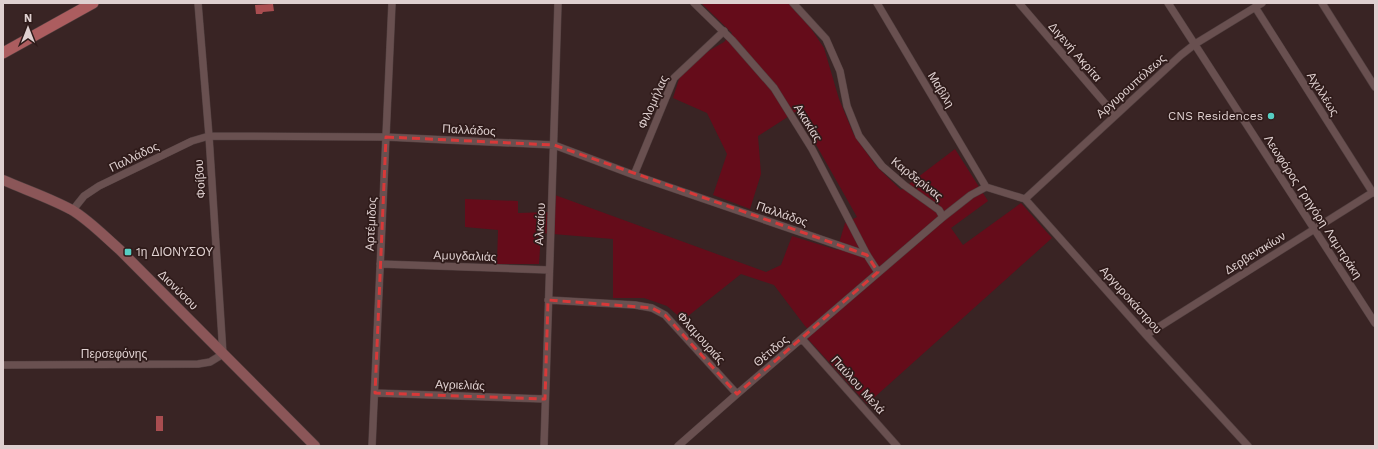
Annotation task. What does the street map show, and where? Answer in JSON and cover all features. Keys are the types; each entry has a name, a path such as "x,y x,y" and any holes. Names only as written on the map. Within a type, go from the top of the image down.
{"main road":[{"path":"3,52 94,3"},
{"name":"Διονύσου","path":"3,180 51,200 92,224 120,250 315,446"}],"street":[{"name":"Φοίβου","path":"198,3 209,136 223,354"},
{"name":"Αρτέμιδος","path":"372,446 392,3"},
{"name":"Αλκαίου","path":"544,446 557,3"},
{"name":"Ακακίας","path":"694,3 724,31 774,88 812,149 867,255 878,272"},
{"name":"Καρδερίνας","path":"793,3 826,39 840,71 848,106 859,136 882,166 904,185 939,210 942,217 878,272"},
{"name":"Μαβίλη","path":"877,3 986,187"},
{"name":"Διγενή Ακρίτα","path":"1020,3 1115,115"},
{"name":"Λεωφόρος Γρηγόρη Λαμπράκη","path":"1168,3 1375,323"},
{"name":"Αργυρουπόλεως","path":"1025,199 1115,115 1195,44 1262,3"},
{"path":"1322,3 1375,87"},
{"name":"Αχιλλέως","path":"1255,7 1374,192"},
{"name":"Φιλομήλας","path":"634,175 674,78 724,31"},
{"name":"Παλλάδος","path":"72,211 84,196 99,186 192,141 209,136 386,137 554,145 634,175 867,255"},
{"path":"942,217 971,195 986,187 1025,199"},
{"name":"Δερβενακίων","path":"1146,335 1374,192"},
{"name":"Αργυροκάστρου","path":"1025,199 1146,335 1248,446"},
{"name":"Αμυγδαλιάς","path":"380,264 548,270"},
{"name":"Θέτιδος","path":"678,446 878,272"},
{"name":"Φλαμουριάς","path":"548,300 635,305 652,308 665,315 737,394"},
{"name":"Παύλου Μελά","path":"802,339 897,446"},
{"name":"Περσεφόνης","path":"3,365 198,364 210,362 223,354"},
{"name":"Αγριελιάς","path":"375,393 545,399"}],"highlighted area":[{"path":"386,137 554,145 867,255 878,272 737,394 665,315 652,308 548,300 545,399 375,393"}],"shaded area":[{"path":"701,3 788,3 810,27 824,48 839,99 854,135 876,166 901,190 955,149 988,201 951,228 963,245 1021,203 1052,238 867,404 807,338 812,333 774,285 741,274 683,320 667,306 644,298 613,298 613,239 541,233 539,264 497,264 498,230 465,227 465,199 518,201 518,213 552,212 555,195 766,272 781,265 792,236 837,250 845,223 857,217 797,111 758,136 761,174 750,209 713,195 727,154 707,113 673,98 683,66 724,42 732,33"},
{"path":"273,4 274,11 256,14 255,5"},
{"path":"156,416 163,416 163,431 156,431"}],"place":[{"name":"CNS Residences","path":"1271,116"},
{"name":"1η ΔΙΟΝΥΣΟΥ","path":"128,252"}]}
